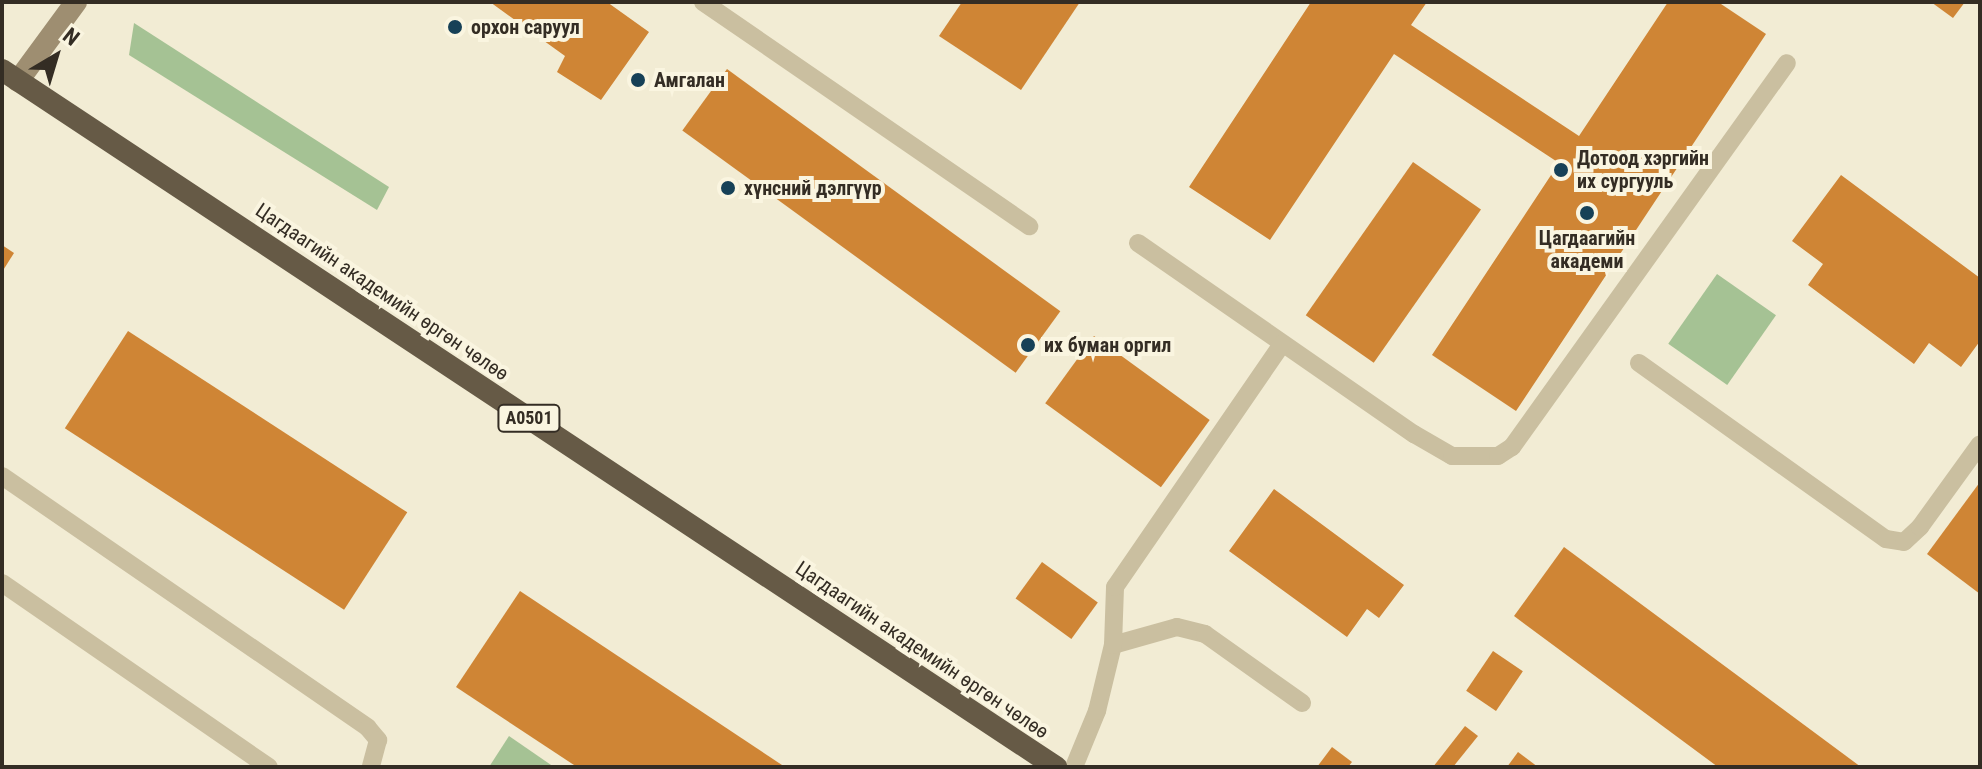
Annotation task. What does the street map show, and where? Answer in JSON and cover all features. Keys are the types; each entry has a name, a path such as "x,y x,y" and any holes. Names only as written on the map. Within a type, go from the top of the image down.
{"highway":[{"name":"Цагдаагийн академийн өргөн чөлөө","path":"10,76 1056,767"}],"main road":[{"path":"10,76 76,2"}],"lane":[{"path":"703,2 1029,226"},
{"path":"1138,243 1282,344 1452,456 1498,456 1512,447 1787,63"},
{"path":"1074,767 1097,711 1113,645 1115,587 1282,344"},
{"path":"1639,363 1886,539 1904,542 1920,527 1980,444"},
{"path":"2,476 368,728 378,740 371,767"},
{"path":"2,583 269,767"},
{"path":"1113,645 1177,627 1205,634 1302,703"}],"green space":[{"path":"134,23 389,187 377,210 129,55"},
{"path":"1717,274 1776,315 1727,385 1668,344"},
{"path":"509,736 554,767 489,767"}],"building":[{"path":"490,2 607,2 649,32 601,100 557,72 565,56"},
{"path":"962,2 1080,2 1021,90 939,36"},
{"name":"Цагдаагийн академи","path":"1311,2 1427,2 1411,25 1579,136 1668,2 1718,2 1766,34 1516,411 1432,355 1559,163 1394,54 1270,240 1189,187"},
{"path":"1931,2 1965,2 1953,18"},
{"path":"727,69 1060,311 1016,373 682,130"},
{"path":"1413,162 1481,210 1374,363 1306,315"},
{"path":"1841,175 1980,278 1980,341 1961,367 1929,343 1914,364 1808,285 1823,264 1792,241"},
{"path":"2,245 14,253 2,272"},
{"path":"128,331 407,512 344,610 65,428"},
{"path":"1094,336 1210,420 1161,487 1045,403"},
{"path":"1980,482 1980,594 1927,554"},
{"path":"1274,489 1404,585 1379,618 1367,609 1347,637 1229,551"},
{"path":"1564,547 1861,767 1718,767 1514,616"},
{"path":"1042,562 1098,603 1071,639 1016,598"},
{"path":"520,591 785,767 577,767 456,687"},
{"path":"1493,651 1523,671 1496,711 1466,691"},
{"path":"1465,726 1478,736 1453,767 1433,767"},
{"path":"1332,747 1352,762 1348,767 1317,767"},
{"path":"1518,752 1538,767 1507,767"}],"place":[{"name":"орхон саруул","path":"455,27"},
{"name":"Амгалан","path":"638,80"},
{"name":"Дотоод хэргийн их сургууль","path":"1561,170"},
{"name":"хүнсний дэлгүүр","path":"728,188"},
{"name":"Цагдаагийн академи","path":"1587,213"},
{"name":"их буман оргил","path":"1028,345"}]}
